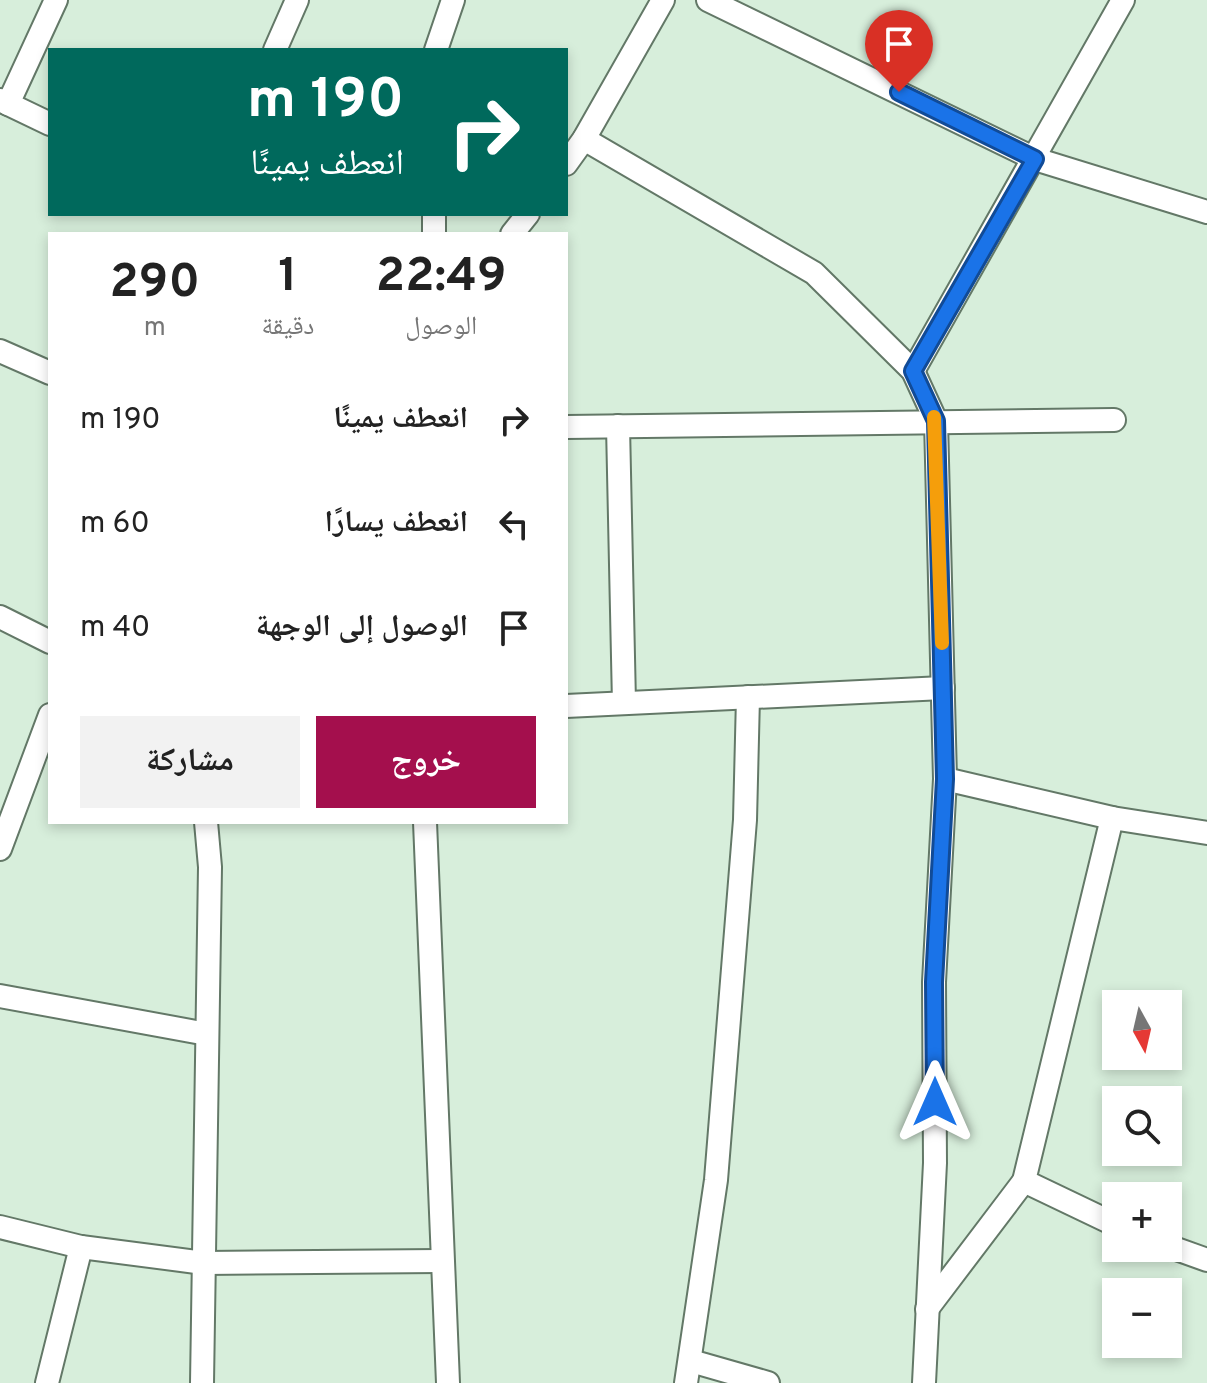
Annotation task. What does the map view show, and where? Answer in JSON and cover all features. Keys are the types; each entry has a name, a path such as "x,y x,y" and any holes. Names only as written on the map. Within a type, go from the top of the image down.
{"street":[{"path":"48,123 4,102 56,0"},
{"path":"276,48 297,0"},
{"path":"437,48 453,0"},
{"path":"568,161 584,139 663,0"},
{"path":"708,0 1035,159 1207,212"},
{"path":"913,371 1123,0"},
{"path":"584,139 814,273 913,371 936,421 945,779 934,982 935,1163 924,1383"},
{"path":"514,232 526,216"},
{"path":"0,351 48,372"},
{"path":"568,427 1114,420"},
{"path":"618,426 624,703"},
{"path":"0,617 48,641"},
{"path":"568,706 943,688"},
{"path":"748,697 745,820 732,1007 716,1180 689,1372 768,1383"},
{"path":"0,849 48,720"},
{"path":"945,779 1112,818 1207,833"},
{"path":"927,1309 1024,1181 1112,818"},
{"path":"202,1383 210,867 206,824"},
{"path":"425,824 440,1261 448,1383"},
{"path":"0,996 207,1034"},
{"path":"1024,1181 1102,1218"},
{"path":"0,1227 81,1247 204,1263 440,1261"},
{"path":"47,1383 81,1247"},
{"path":"1182,1251 1207,1260"}],"slow traffic":[{"path":"934,417 942,643"}],"route":[{"path":"899,92 1035,159 913,371 936,421 945,779 934,982 935,1102"}]}
